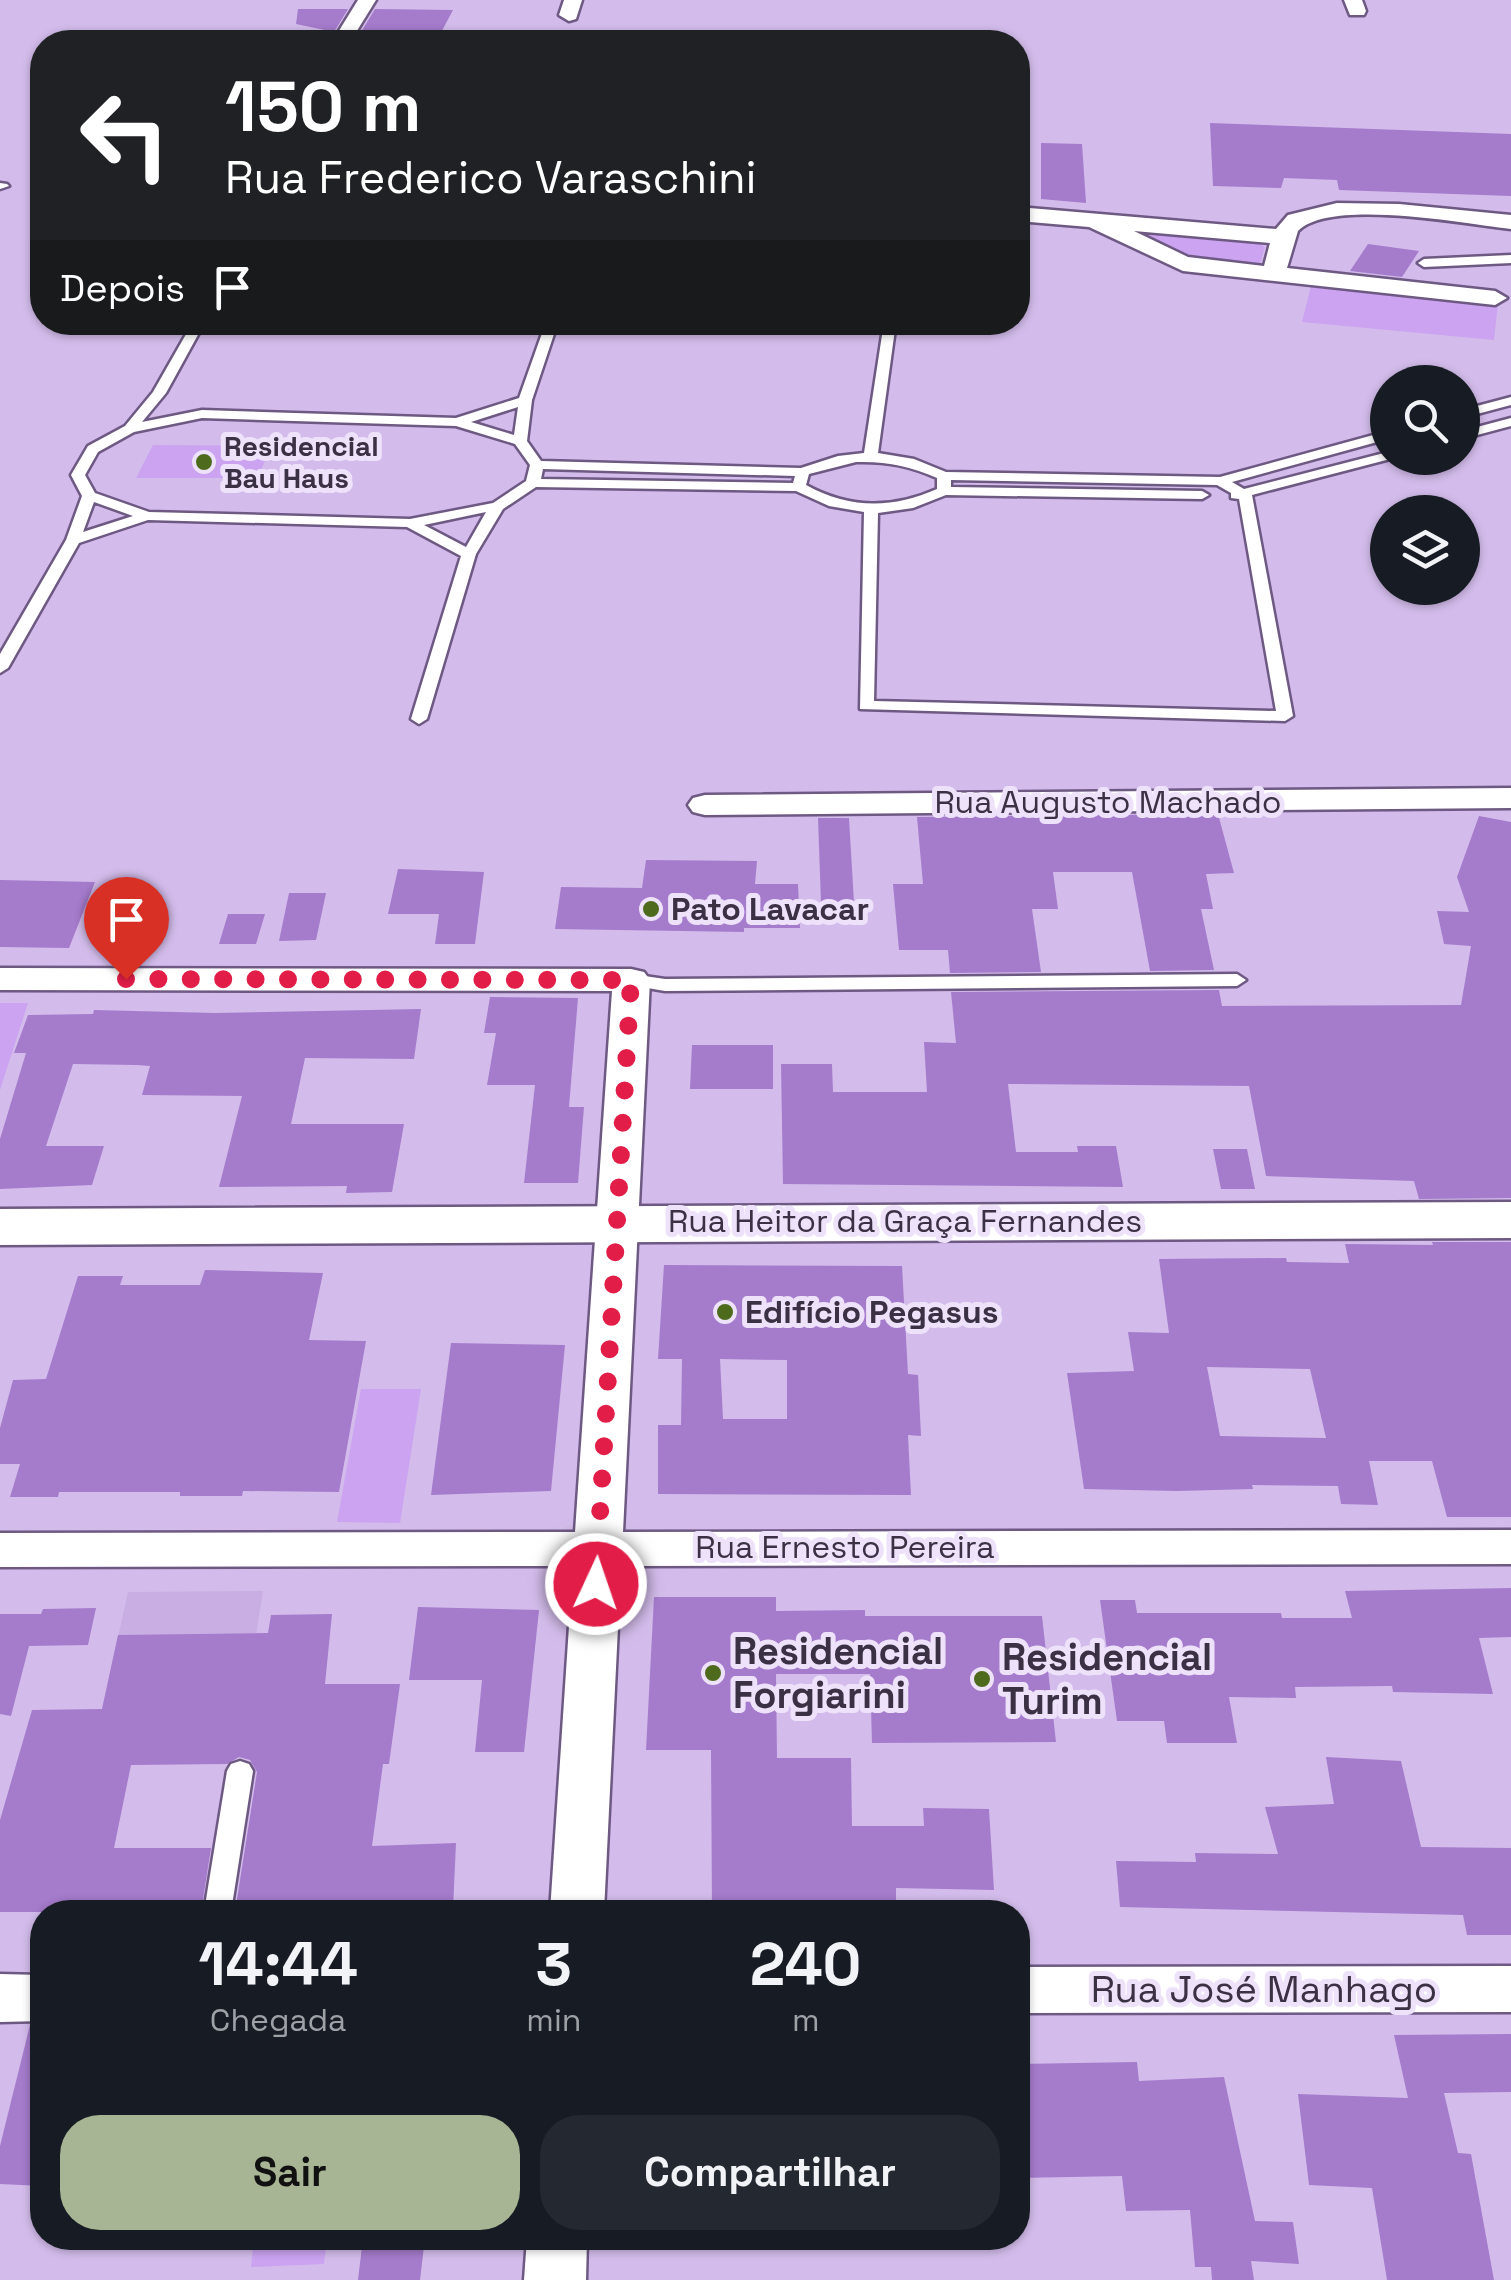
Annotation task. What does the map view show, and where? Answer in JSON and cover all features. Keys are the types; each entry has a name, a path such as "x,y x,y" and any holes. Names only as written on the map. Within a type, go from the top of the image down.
{"street":[{"path":"348,30 366,0"},
{"path":"1273,276 1283,237 1296,220 1329,210 1511,222"},
{"path":"1030,215 1283,237"},
{"path":"1093,220 1183,264 1495,298"},
{"name":"Rua Augusto Machado","path":"705,805 1511,798"},
{"path":"0,979 631,980 577,1900"},
{"name":"Rua Heitor da Graça Fernandes","path":"0,1228 1511,1220"},
{"name":"Rua Ernesto Pereira","path":"0,1550 1511,1547"},
{"name":"Rua José Manhago","path":"1030,1990 1511,1989"},
{"path":"0,1998 30,1998"},
{"path":"555,2280 557,2250"}],"lane":[{"path":"1424,262 1511,260"},
{"path":"130,429 159,393 192,335"},
{"path":"520,441 524,400 547,335"},
{"path":"870,456 888,335"},
{"path":"159,393 202,414"},
{"path":"457,422 524,400"},
{"path":"1480,409 1511,400"},
{"path":"533,483 537,465 520,441 457,422 202,414 130,429 93,449 78,475 89,496 148,516 410,523 497,506 533,483 798,487 824,503 871,510 917,505 944,484 1220,481 1370,439"},
{"path":"1480,431 1511,422"},
{"path":"537,465 803,472 830,460 870,456 916,462 944,484 1245,495 1370,461"},
{"path":"798,487 803,472"},
{"path":"1220,481 1245,495"},
{"path":"871,510 866,706 1285,716 1245,495"},
{"path":"0,668 73,540 89,496"},
{"path":"419,720 469,554 497,506"},
{"path":"73,540 148,516"},
{"path":"410,523 469,554"},
{"path":"631,980 666,984 1237,980"},
{"path":"220,1900 240,1771"}],"shaded area":[{"path":"1121,226 1247,237 1265,247 1258,270 1186,259"},
{"path":"1311,286 1498,303 1494,340 1302,322"},
{"name":"Residencial Bau Haus","path":"153,445 272,446 257,478 136,478"},
{"path":"0,1003 28,1003 0,1090"},
{"path":"361,1389 421,1389 400,1523 337,1522"},
{"path":"263,1591 242,1723 98,1727 128,1592"},
{"path":"253,2250 326,2250 324,2264 251,2267"}],"building":[{"path":"298,9 348,9 335,30 296,24"},
{"path":"375,9 453,10 442,30 362,30"},
{"path":"1210,123 1511,134 1511,196 1339,190 1337,180 1284,178 1281,188 1213,186"},
{"path":"1041,143 1082,144 1086,203 1041,199"},
{"path":"1368,244 1419,251 1402,277 1350,271"},
{"path":"1218,814 1234,873 1206,874 1213,909 1201,909 1214,970 1150,971 1132,872 1053,872 1058,909 1032,909 1041,972 950,973 948,950 899,950 893,884 923,884 917,817"},
{"path":"1479,816 1511,822 1511,1198 1419,1199 1414,1181 1266,1176 1249,1086 1008,1084 1016,1152 1078,1152 1077,1146 1116,1146 1123,1187 783,1184 781,1064 832,1064 833,1092 927,1092 924,1042 956,1043 951,992 1219,990 1222,1006 1461,1005 1471,946 1444,944 1437,911 1469,912 1457,877"},
{"path":"818,818 849,818 854,903 821,903"},
{"path":"646,860 757,861 755,884 798,884 800,928 744,928 744,932 555,929 561,887 642,888"},
{"path":"398,869 484,872 475,944 435,944 439,914 388,914"},
{"path":"0,880 95,882 69,948 0,947"},
{"path":"289,893 326,893 316,940 279,941"},
{"path":"228,914 265,914 256,944 219,944"},
{"path":"490,997 578,998 569,1107 584,1107 578,1183 524,1183 535,1085 487,1085 496,1033 484,1033"},
{"path":"421,1009 414,1059 305,1058 291,1124 404,1124 392,1192 346,1193 347,1186 219,1187 242,1096 142,1095 150,1066 73,1064 46,1146 104,1146 92,1185 0,1189 0,1139 26,1053 14,1053 28,1015 93,1014 94,1010 215,1013"},
{"path":"692,1045 773,1045 773,1089 690,1089"},
{"path":"1213,1149 1247,1149 1255,1189 1221,1189"},
{"path":"1432,1242 1511,1242 1511,1517 1447,1517 1432,1461 1369,1461 1378,1505 1341,1504 1338,1486 1252,1485 1253,1489 1177,1491 1084,1489 1067,1373 1134,1371 1128,1332 1169,1333 1159,1259 1286,1258 1287,1262 1349,1263 1345,1244 1433,1245","holes":["1207,1367 1310,1369 1326,1438 1220,1436"]},
{"path":"664,1265 902,1266 908,1374 918,1375 921,1436 908,1435 911,1495 658,1494 658,1425 681,1425 682,1359 658,1359","holes":["720,1359 787,1360 787,1419 723,1419"]},
{"path":"205,1270 323,1273 309,1340 366,1341 339,1492 243,1491 242,1496 180,1496 180,1492 59,1492 58,1497 10,1497 20,1464 0,1464 0,1428 13,1380 46,1379 78,1276 123,1276 120,1285 200,1285"},
{"path":"451,1343 565,1345 551,1491 431,1495"},
{"path":"1511,1588 1511,1637 1479,1638 1493,1694 1393,1692 1392,1686 1295,1687 1296,1698 1229,1697 1237,1743 1167,1743 1164,1721 1117,1721 1100,1600 1135,1600 1137,1613 1281,1613 1282,1618 1352,1618 1345,1591"},
{"path":"654,1597 776,1597 776,1611 865,1610 865,1616 1042,1616 1056,1742 872,1743 870,1674 776,1674 777,1758 851,1758 852,1826 924,1826 923,1808 989,1809 994,1890 896,1888 896,1900 712,1900 711,1750 646,1750"},
{"path":"418,1607 539,1610 524,1752 475,1752 482,1680 409,1680"},
{"path":"96,1608 88,1645 29,1646 11,1716 0,1714 0,1614"},
{"path":"332,1614 325,1684 400,1684 389,1764 383,1764 372,1846 456,1843 453,1900 237,1900 257,1772 250,1760 239,1757 227,1764 131,1765 114,1848 211,1848 203,1900 30,1900 30,1912 0,1912 0,1820 32,1710 102,1709 118,1635 268,1633 271,1615"},
{"path":"1326,1757 1401,1761 1421,1847 1511,1848 1511,1935 1467,1935 1463,1915 1120,1907 1116,1861 1196,1862 1195,1853 1278,1854 1265,1807 1334,1804"},
{"path":"30,2025 30,2185 0,2184 0,2146"},
{"path":"1511,2034 1511,2092 1444,2093 1458,2153 1471,2154 1494,2280 1387,2280 1372,2188 1309,2185 1298,2094 1408,2098 1394,2035"},
{"path":"1137,2062 1139,2081 1224,2077 1255,2221 1293,2222 1299,2264 1251,2261 1254,2280 1212,2280 1211,2267 1195,2267 1190,2210 1126,2211 1122,2176 1030,2178 1030,2064"},
{"path":"362,2250 424,2250 420,2280 358,2280"}],"place":[{"name":"Residencial Bau Haus","path":"204,462"},
{"name":"Pato Lavacar","path":"651,909"},
{"name":"Edifício Pegasus","path":"725,1312"},
{"name":"Residencial Forgiarini","path":"713,1673"},
{"name":"Residencial Turim","path":"982,1679"}],"route":[{"path":"126,979 631,980 596,1584"}]}
